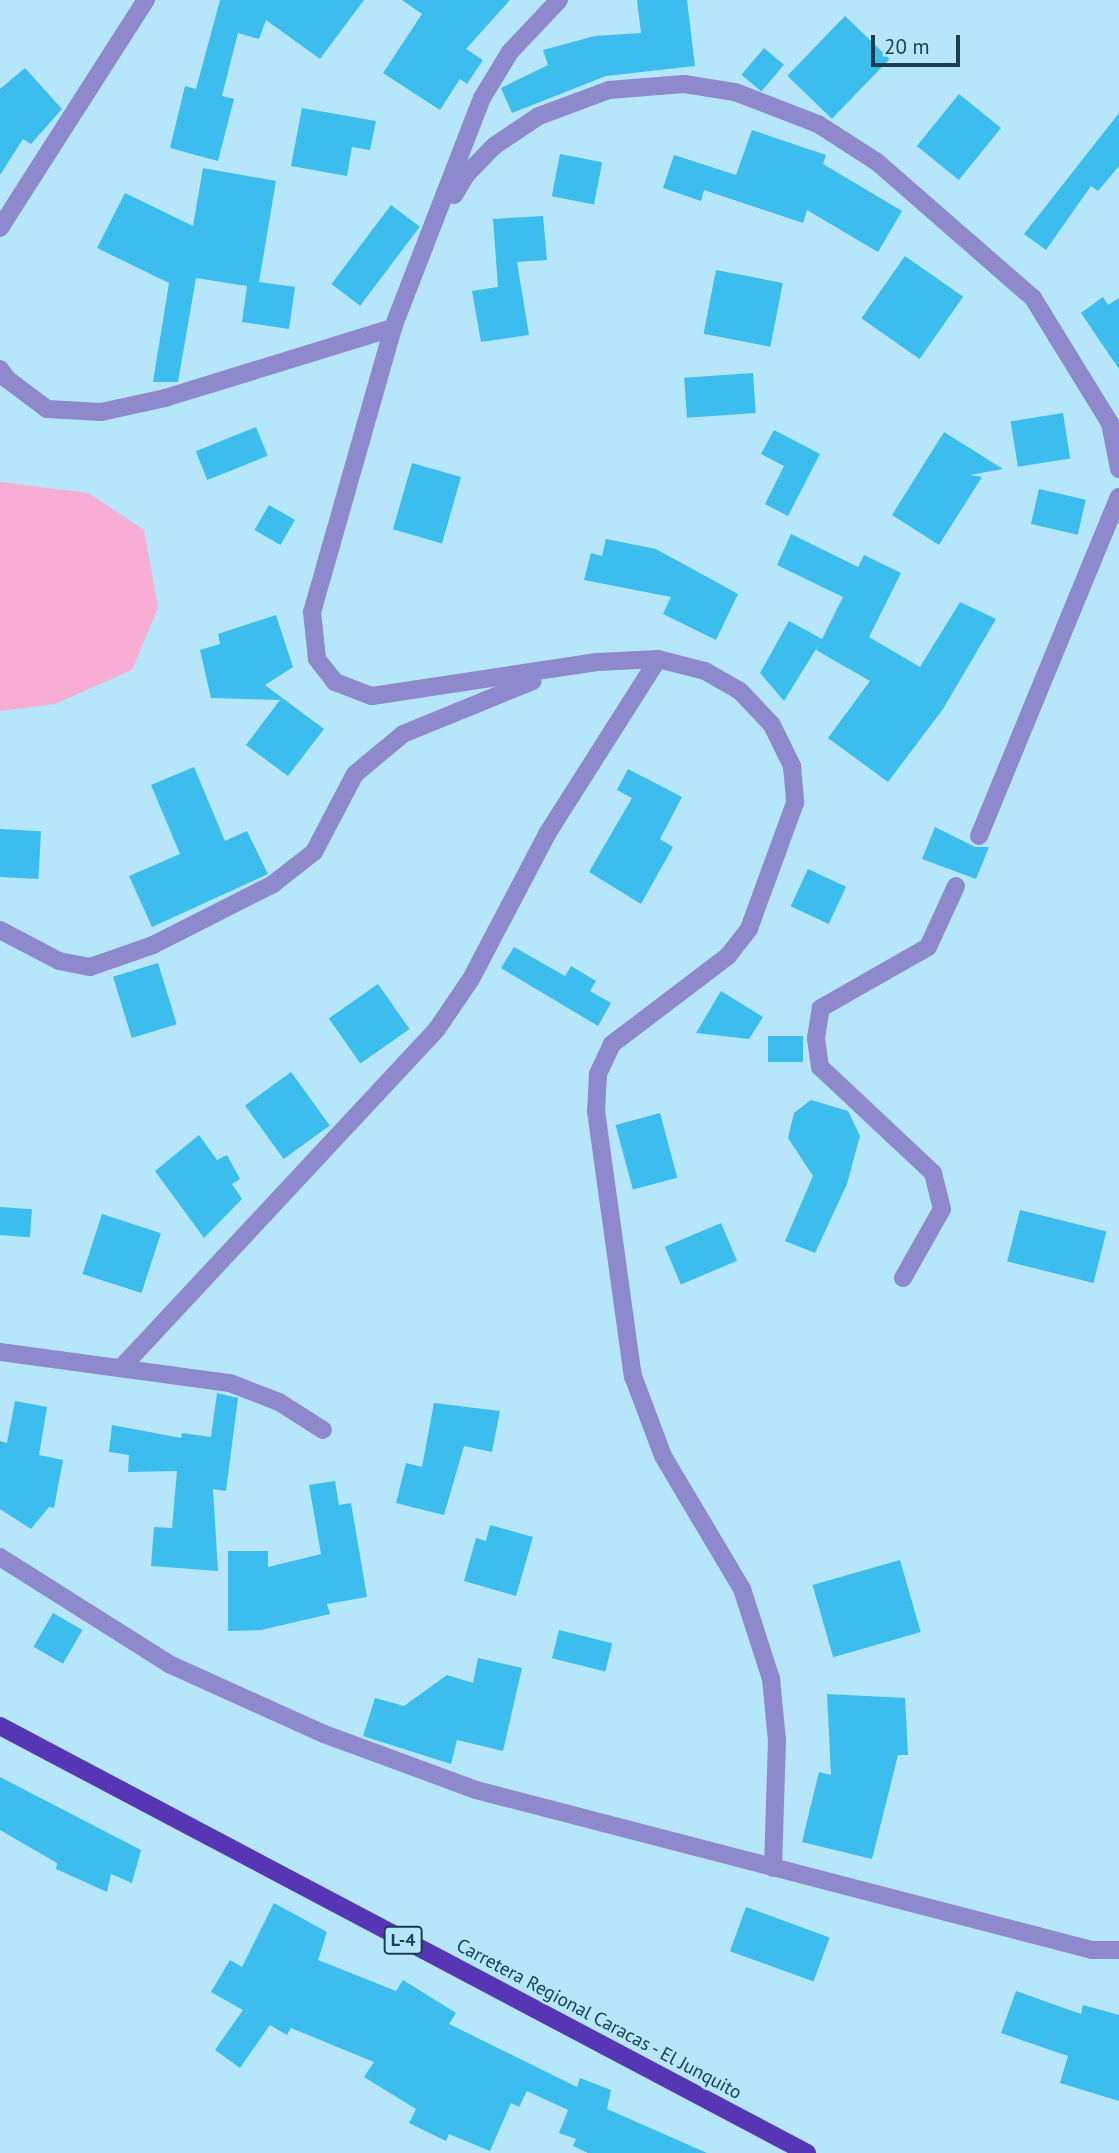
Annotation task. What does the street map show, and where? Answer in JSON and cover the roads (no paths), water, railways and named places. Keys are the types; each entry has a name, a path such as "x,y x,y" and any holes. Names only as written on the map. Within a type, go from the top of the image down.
{"main road":[{"name":"Carretera Regional Caracas - El Junquito","path":"0,1726 807,2153"}],"street":[{"path":"0,228 146,0"},
{"path":"559,0 510,52 482,97 393,327 312,612 317,659 335,682 372,696 556,671 598,662 658,659 705,671 740,691 772,725 792,766 795,803 749,929 728,956 612,1044 598,1074 596,1111 633,1376 663,1456 742,1590 771,1679 777,1740 773,1868"},
{"path":"429,237 466,175 494,146 540,116 608,90 684,84 735,92 818,124 877,162 1034,298 1110,423 1119,469"},
{"path":"0,369 6,379 47,409 101,412 165,398 393,327"},
{"path":"979,836 1119,497"},
{"path":"121,1368 437,1029 471,979 547,834 658,659"},
{"path":"0,930 59,961 90,967 153,945 273,884 314,852 355,774 403,734 556,671"},
{"path":"903,1278 942,1209 933,1173 820,1067 816,1038 821,1008 928,947 956,886"},
{"path":"0,1352 230,1383 279,1402 323,1430"},
{"path":"0,1557 169,1664 324,1734 476,1790 1092,1950 1119,1950"}]}
